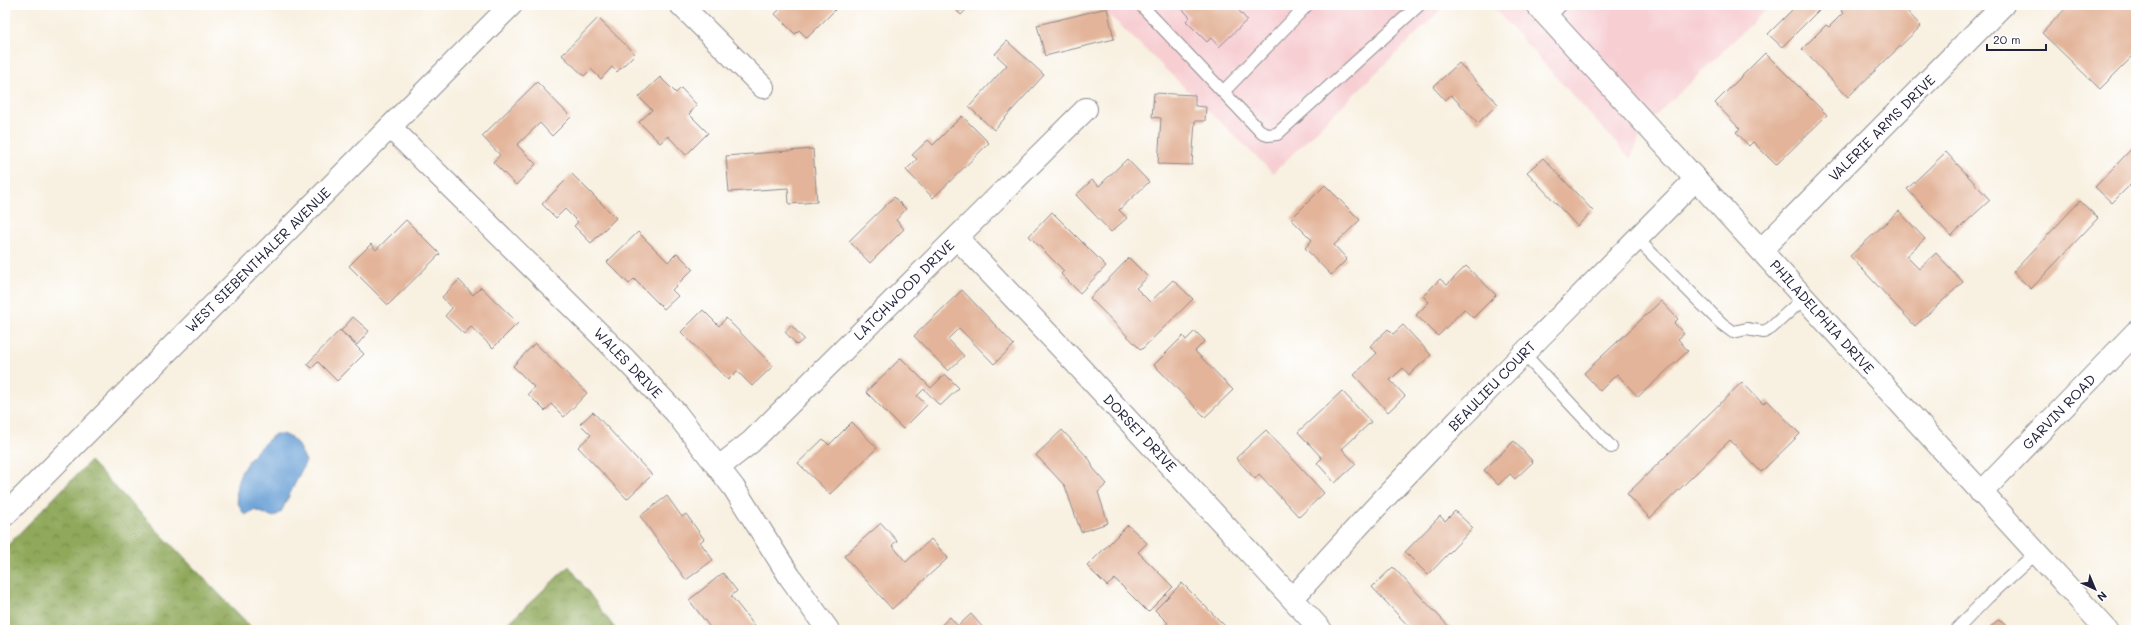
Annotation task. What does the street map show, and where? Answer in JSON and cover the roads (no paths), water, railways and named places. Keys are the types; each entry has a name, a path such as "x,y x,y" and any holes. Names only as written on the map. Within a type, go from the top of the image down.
{"street":[{"name":"WEST SIEBENTHALER AVENUE","path":"5,515 511,5"},
{"path":"681,5 763,88"},
{"name":"VALERIE ARMS DRIVE","path":"1761,250 2003,5"},
{"name":"PHILADELPHIA DRIVE","path":"1549,9 1696,179 2107,630"},
{"name":"LATCHWOOD DRIVE","path":"719,467 751,442 1086,109"},
{"name":"WALES DRIVE","path":"390,127 624,358 676,413 719,467 790,577 828,630"},
{"name":"BEAULIEU COURT","path":"1293,598 1352,532 1523,353 1696,179"},
{"name":"DORSET DRIVE","path":"957,238 1293,598 1321,630"},
{"name":"GARVIN ROAD","path":"1981,493 2136,332"}],"lane":[{"path":"1141,5 1262,133 1268,135 1277,134 1419,5"},
{"path":"1223,92 1307,5"},
{"path":"1637,239 1721,323 1733,332 1747,329 1764,332 1772,328 1804,298"},
{"path":"1523,353 1611,446"},
{"path":"1956,630 1988,597 2036,553"}],"water":[{"path":"275,434 282,434 291,438 298,446 306,461 281,512 274,517 254,510 245,515 238,504 236,492 242,470 257,450"}]}
